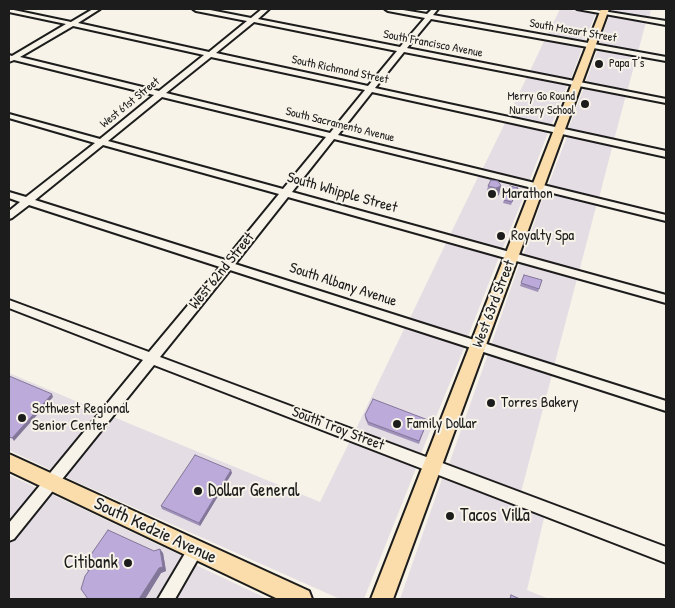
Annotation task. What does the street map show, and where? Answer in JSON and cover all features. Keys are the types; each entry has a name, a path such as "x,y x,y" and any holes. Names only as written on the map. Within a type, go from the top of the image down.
{"main road":[{"name":"West 63rd Street","path":"382,599 604,11"},
{"name":"South Kedzie Avenue","path":"9,462 301,599"}],"street":[{"path":"10,59 96,9"},
{"name":"South Francisco Avenue","path":"196,9 666,102"},
{"name":"West 61st Street","path":"9,216 266,9"},
{"name":"South Mozart Street","path":"388,9 432,12 666,59"},
{"path":"580,9 604,11 666,23"},
{"name":"South Richmond Street","path":"9,10 666,154"},
{"name":"West 62nd Street","path":"9,534 432,12"},
{"name":"South Sacramento Avenue","path":"10,59 666,218"},
{"name":"South Whipple Street","path":"9,116 666,299"},
{"name":"South Albany Avenue","path":"9,195 666,406"},
{"name":"South Troy Street","path":"9,304 666,555"},
{"path":"166,599 195,550"}],"shaded area":[{"path":"560,9 596,13 584,42 547,36"},
{"path":"612,9 651,9 649,18 611,12"},
{"path":"609,16 646,22 638,52 599,45"},
{"path":"545,39 583,46 570,81 529,73"},
{"path":"598,48 637,55 627,92 585,84"},
{"path":"527,77 568,84 551,126 508,116"},
{"path":"584,87 626,95 614,140 568,130"},
{"path":"506,121 549,130 529,182 482,170"},
{"path":"568,134 613,144 599,198 548,186"},
{"path":"479,175 528,186 502,250 450,235"},
{"path":"545,191 597,203 579,272 523,256"},
{"path":"446,243 499,257 467,339 409,320"},
{"path":"520,262 577,279 554,366 491,345"},
{"path":"405,327 465,346 420,456 355,431"},
{"path":"488,354 552,375 521,492 449,464"},
{"path":"9,373 102,412 53,471 9,450"},
{"path":"111,416 320,502 350,441 417,466 364,599 340,599 63,476"},
{"path":"9,475 37,488 9,523"},
{"path":"443,476 545,514 527,590 549,599 400,599"},
{"path":"49,493 182,556 156,599 9,599 9,542"},
{"path":"196,565 268,599 175,599"}],"building":[{"path":"491,180 498,181 501,186 496,188 488,186"},
{"name":"Marathon","path":"510,186 518,188 512,202 504,200"},
{"path":"524,275 542,280 539,289 521,283"},
{"name":"Sothwest Regional Senior Center","path":"9,376 52,394 12,438 9,437"},
{"name":"Family Dollar","path":"373,399 428,420 419,441 368,422 365,415"},
{"name":"Dollar General","path":"195,455 231,470 199,523 161,506"},
{"name":"Citibank","path":"108,530 154,551 160,549 163,567 159,568 139,599 88,599 81,589 85,576 90,569 83,566"},
{"path":"511,595 520,599 510,599"}],"place":[{"name":"Papa T's","path":"599,64"},
{"name":"Merry Go Round Nursery School","path":"585,104"},
{"name":"Marathon","path":"492,194"},
{"name":"Royalty Spa","path":"501,236"},
{"name":"Torres Bakery","path":"491,403"},
{"name":"Sothwest Regional Senior Center","path":"22,418"},
{"name":"Family Dollar","path":"397,424"},
{"name":"Dollar General","path":"198,491"},
{"name":"Tacos Villa","path":"450,516"},
{"name":"Citibank","path":"128,563"}]}
